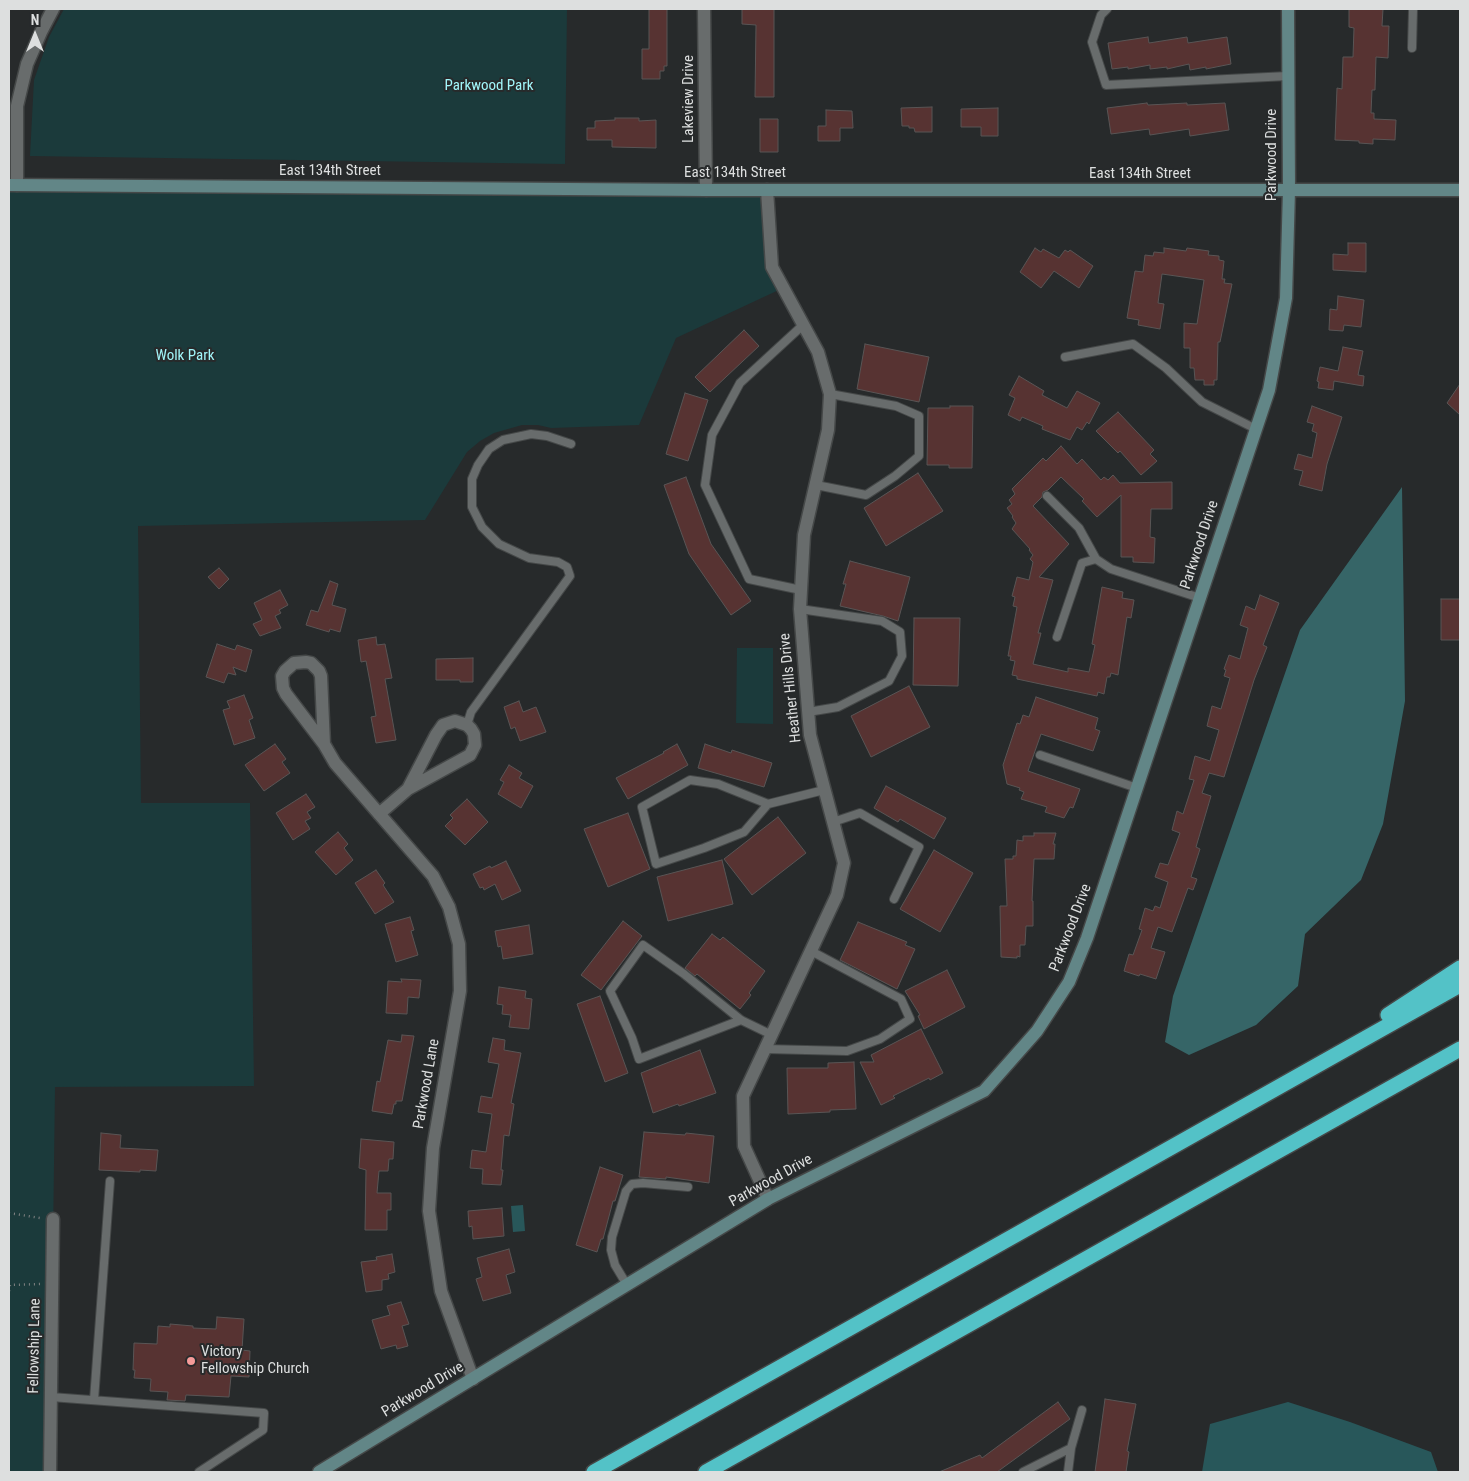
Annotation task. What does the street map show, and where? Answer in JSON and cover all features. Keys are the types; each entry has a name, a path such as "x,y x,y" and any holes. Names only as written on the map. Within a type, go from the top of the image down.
{"highway":[{"path":"1276,1089 1460,968"},
{"path":"594,1472 1460,985"},
{"path":"706,1472 1460,1049"},
{"path":"1392,1088 1460,1058"}],"street":[{"path":"13,185 17,106 27,64 53,9"},
{"name":"Lakeview Drive","path":"704,9 706,190"},
{"name":"Parkwood Drive","path":"319,1472 768,1199 984,1091 1037,1031 1069,982 1087,938 1269,390 1286,298 1289,190 1288,9"},
{"name":"East 134th Street","path":"13,185 706,190 1460,190"},
{"name":"Heather Hills Drive","path":"767,190 772,267 818,352 830,394 828,430 804,536 800,609 810,735 844,863 837,895 743,1096 744,1146 768,1199"},
{"name":"Parkwood Lane","path":"324,744 321,676 319,671 311,664 300,661 285,670 282,676 283,688 324,744 335,763 434,876 449,907 459,944 460,991 433,1148 429,1211 441,1292 473,1379"},
{"path":"379,814 408,789 470,756 475,740 474,734 466,725 455,721 443,725 439,729 408,789"},
{"name":"Fellowship Lane","path":"50,1472 53,1219"}],"lane":[{"path":"1107,9 1101,15 1092,42 1106,85 1288,76"},
{"path":"1412,48 1413,9"},
{"path":"801,590 749,580 705,485 712,435 740,383 803,325"},
{"path":"1065,357 1133,344 1166,368 1202,402 1256,429"},
{"path":"816,485 866,495 895,476 919,456 919,416 896,406 830,394"},
{"path":"466,725 471,712 570,576 567,567 558,562 529,558 498,544 482,527 472,507 472,479 478,465 489,449 503,440 531,434 547,436 571,444"},
{"path":"1048,496 1079,528 1096,559 1111,569 1200,598"},
{"path":"1057,637 1082,563 1096,559"},
{"path":"800,609 882,621 900,632 902,656 889,681 838,706 808,712"},
{"path":"1040,754 1137,788"},
{"path":"768,804 718,784 690,780 642,807 656,864 744,832 768,804 824,790"},
{"path":"833,822 860,813 919,847 894,899"},
{"path":"740,1020 639,1059 632,1038 610,991 643,945 684,974 740,1020 772,1035"},
{"path":"765,1049 847,1051 880,1039 910,1020 902,999 811,951"},
{"path":"94,1400 110,1180"},
{"path":"627,1285 615,1265 611,1250 612,1237 626,1191 632,1184 643,1183 688,1187"},
{"path":"51,1397 264,1413 263,1430 199,1472"},
{"path":"1068,1472 1070,1448 1082,1410"},
{"path":"1023,1472 1070,1448"}],"path":[{"path":"9,1213 53,1219"},
{"path":"9,1291 10,1285 52,1284"}],"green space":[{"name":"Parkwood Park","path":"64,9 567,9 565,164 30,156 34,80 49,37"},
{"name":"Wolk Park","path":"9,185 767,190 772,267 783,288 676,338 639,425 551,428 538,425 522,425 494,433 480,441 467,452 425,520 138,526 141,803 250,803 254,1086 55,1087 50,1472 9,1472"},
{"path":"737,648 773,648 773,724 736,723"}],"shaded area":[{"path":"1402,487 1405,701 1383,824 1361,880 1305,934 1298,986 1256,1025 1189,1055 1165,1042 1173,996 1300,630"},
{"path":"523,1205 525,1231 513,1232 511,1206"},
{"path":"1288,1402 1350,1422 1431,1452 1438,1472 1202,1472 1210,1424"}],"building":[{"path":"649,9 667,9 667,66 664,66 664,71 660,71 660,79 642,79 642,49 649,49"},
{"path":"742,9 774,9 774,97 755,97 756,25 742,24"},
{"path":"1349,9 1383,9 1382,26 1389,26 1388,58 1376,57 1375,90 1372,90 1371,113 1374,113 1374,119 1396,120 1395,140 1373,139 1373,144 1359,143 1359,141 1335,140 1337,88 1342,89 1343,57 1353,57 1354,28 1349,27"},
{"path":"1148,37 1149,43 1187,37 1188,43 1227,37 1231,64 1190,70 1189,64 1167,69 1167,67 1150,69 1150,65 1128,69 1128,67 1112,69 1108,43"},
{"path":"1147,103 1148,105 1187,103 1187,105 1225,103 1229,130 1190,136 1189,129 1150,135 1149,129 1111,134 1107,108"},
{"path":"932,107 932,132 915,132 914,128 902,126 901,108"},
{"path":"998,108 998,136 981,136 981,127 961,127 961,109"},
{"path":"826,110 852,111 853,128 840,128 840,141 818,141 818,126 826,126"},
{"path":"615,118 639,118 639,121 656,120 656,148 612,147 612,140 587,140 587,128 595,128 595,121 615,120"},
{"path":"760,119 778,119 778,152 760,152"},
{"path":"1348,243 1366,243 1366,272 1333,270 1333,254 1348,255"},
{"path":"1035,248 1041,252 1043,249 1059,258 1065,250 1068,252 1070,250 1093,266 1079,288 1054,271 1041,288 1020,272"},
{"path":"1164,248 1186,251 1187,248 1209,251 1208,255 1219,256 1219,260 1224,261 1222,279 1225,279 1224,283 1232,284 1220,342 1218,342 1217,380 1214,380 1214,385 1204,385 1204,380 1195,380 1194,368 1190,368 1190,348 1184,348 1184,323 1197,324 1204,280 1162,274 1158,303 1164,304 1160,329 1138,325 1139,320 1127,318 1135,271 1143,272 1145,255 1153,256 1154,252 1164,253"},
{"path":"1338,296 1364,300 1361,327 1344,325 1343,331 1329,330 1330,309 1337,310"},
{"path":"744,330 759,346 710,392 695,377"},
{"path":"865,344 929,357 919,402 857,389"},
{"path":"1343,347 1363,351 1358,375 1364,376 1363,386 1334,381 1333,390 1318,388 1319,382 1317,381 1320,367 1338,371"},
{"path":"1019,376 1044,391 1042,395 1067,408 1077,391 1100,403 1089,424 1087,422 1082,430 1077,427 1070,440 1042,429 1043,426 1022,417 1020,421 1008,415 1015,398 1009,395"},
{"path":"1460,384 1460,415 1447,403"},
{"path":"685,393 708,400 688,461 666,454"},
{"path":"950,406 973,406 972,468 949,468 949,465 927,465 928,408 950,408"},
{"path":"1312,406 1342,417 1327,464 1322,491 1299,485 1303,471 1294,469 1298,454 1312,458 1317,433 1312,431 1314,424 1307,422"},
{"path":"1118,412 1154,450 1150,454 1157,461 1141,475 1120,451 1118,453 1096,431"},
{"path":"1061,446 1077,464 1082,459 1101,480 1104,477 1108,480 1113,475 1120,483 1172,482 1172,509 1151,509 1150,537 1155,538 1154,563 1133,562 1133,557 1121,557 1121,495 1097,517 1082,501 1084,499 1061,477 1048,490 1043,492 1042,497 1033,506 1069,544 1039,577 1053,580 1038,633 1041,633 1033,664 1068,672 1068,668 1089,672 1095,645 1092,644 1102,587 1123,592 1122,598 1134,600 1131,618 1127,617 1118,675 1111,673 1110,677 1107,677 1104,694 1098,692 1097,696 1017,679 1017,676 1012,675 1015,661 1010,660 1011,656 1008,656 1017,607 1013,606 1015,597 1012,596 1017,577 1029,580 1033,562 1030,559 1033,555 1030,549 1012,529 1016,523 1007,508 1012,504 1009,500 1015,494 1012,489 1043,458 1046,461"},
{"path":"918,473 943,511 886,546 864,508"},
{"path":"686,477 711,544 751,601 731,615 689,554 664,485"},
{"path":"850,561 910,577 898,621 840,606 846,584 843,584"},
{"path":"219,568 229,579 219,589 208,577"},
{"path":"330,581 338,584 332,605 346,609 340,632 330,629 329,632 306,625 311,610 318,612"},
{"path":"280,590 288,605 279,610 281,613 275,616 281,628 260,636 253,624 262,620 254,603"},
{"path":"1260,595 1279,603 1263,645 1267,647 1254,680 1224,777 1209,773 1202,793 1211,796 1196,847 1200,849 1191,877 1197,879 1193,890 1188,888 1172,932 1158,927 1151,948 1165,952 1156,979 1124,971 1129,954 1133,955 1142,930 1139,929 1145,908 1153,911 1155,906 1160,908 1168,882 1155,877 1160,863 1168,865 1180,833 1172,830 1177,811 1183,814 1194,780 1189,779 1195,756 1210,761 1219,730 1207,726 1212,706 1221,709 1230,678 1224,676 1226,670 1224,669 1229,655 1240,659 1248,628 1240,625 1246,606 1255,610"},
{"path":"1441,599 1460,599 1460,640 1441,640"},
{"path":"914,618 960,618 958,686 913,685"},
{"path":"376,637 377,645 385,644 392,678 385,679 396,740 376,743 371,717 376,716 366,661 361,662 358,640"},
{"path":"217,644 235,650 237,645 252,650 246,672 233,667 236,675 228,673 224,683 206,677"},
{"path":"473,658 473,682 436,680 436,659"},
{"path":"909,686 930,727 871,757 851,716"},
{"path":"244,695 253,718 249,720 255,738 234,745 223,710 230,708 227,701"},
{"path":"1036,697 1098,718 1095,729 1100,731 1093,751 1041,734 1028,771 1080,789 1073,808 1070,807 1064,818 1045,812 1047,807 1021,799 1024,792 1019,790 1020,788 1007,784 1003,765 1017,723 1020,724 1023,715 1029,717"},
{"path":"519,701 523,712 536,707 546,732 520,741 515,727 511,729 504,707"},
{"path":"275,744 286,759 282,762 290,773 264,791 245,765"},
{"path":"677,744 688,765 628,799 616,778 664,753"},
{"path":"705,744 731,753 732,750 772,763 764,787 698,768"},
{"path":"509,765 522,773 519,778 533,786 521,808 498,794 504,782 500,780"},
{"path":"886,786 946,818 934,839 900,819 898,822 874,808"},
{"path":"306,794 315,807 307,812 311,818 305,821 310,829 293,840 276,813"},
{"path":"467,799 488,822 465,845 445,826 453,818 450,815"},
{"path":"628,813 650,869 608,887 584,829"},
{"path":"778,817 806,853 752,895 724,859"},
{"path":"338,832 348,844 344,848 353,860 336,875 315,852"},
{"path":"1034,833 1056,833 1053,844 1055,844 1054,859 1034,859 1033,926 1026,926 1025,945 1020,945 1020,957 1001,957 1000,906 1007,906 1005,859 1013,859 1013,856 1016,856 1017,840 1023,841 1023,836 1034,836"},
{"path":"934,850 973,873 940,932 900,909"},
{"path":"722,860 733,904 668,921 657,877"},
{"path":"506,861 521,891 502,900 495,884 484,890 483,887 480,888 473,874"},
{"path":"376,870 394,902 375,914 355,883"},
{"path":"410,917 414,930 411,931 418,955 396,962 385,924"},
{"path":"623,921 642,936 601,990 581,975"},
{"path":"858,922 907,942 905,945 915,949 897,989 840,960"},
{"path":"529,925 533,954 503,959 501,946 498,947 495,931"},
{"path":"712,934 720,940 723,937 765,971 740,1009 697,974 695,976 685,968"},
{"path":"947,970 965,1007 924,1029 918,1016 920,1015 905,991"},
{"path":"401,979 421,980 419,998 408,997 407,1014 386,1013 388,981 402,982"},
{"path":"499,987 526,991 525,998 532,999 529,1029 509,1027 511,1015 502,1014 503,1005 497,1004"},
{"path":"600,996 628,1073 605,1082 577,1004"},
{"path":"921,1029 943,1073 893,1096 895,1098 881,1105 860,1062 874,1062 871,1055"},
{"path":"402,1035 414,1036 402,1101 396,1101 392,1114 372,1111 377,1081 380,1082 388,1040 401,1042"},
{"path":"493,1038 505,1040 504,1050 521,1053 511,1103 514,1104 509,1136 504,1135 501,1185 482,1184 483,1169 470,1168 472,1150 486,1152 492,1114 478,1112 481,1096 492,1098 499,1064 488,1062"},
{"path":"700,1050 716,1093 653,1113 641,1073"},
{"path":"854,1062 856,1109 788,1114 787,1068 828,1068 828,1063"},
{"path":"644,1132 714,1136 709,1183 666,1177 666,1179 639,1177"},
{"path":"101,1133 121,1135 120,1148 158,1150 156,1171 99,1170"},
{"path":"361,1139 394,1142 393,1159 389,1159 388,1171 379,1171 377,1193 391,1193 391,1210 387,1210 387,1230 365,1230 366,1170 359,1168"},
{"path":"600,1167 623,1175 615,1201 613,1201 603,1239 601,1239 597,1252 576,1245"},
{"path":"502,1208 504,1236 473,1239 472,1226 469,1227 468,1211"},
{"path":"509,1249 515,1272 506,1275 511,1293 483,1301 476,1279 482,1277 477,1258"},
{"path":"392,1254 395,1272 388,1274 389,1279 382,1280 382,1290 366,1292 361,1262 377,1260 376,1257"},
{"path":"401,1302 409,1324 402,1326 408,1346 397,1349 396,1345 381,1349 372,1320 390,1315 387,1306"},
{"name":"Victory Fellowship Church","path":"217,1317 244,1319 242,1350 250,1351 249,1377 231,1376 229,1397 186,1395 185,1401 167,1400 168,1392 150,1391 151,1379 134,1378 134,1343 157,1344 158,1326 170,1327 170,1324 216,1329"},
{"path":"1105,1399 1136,1404 1127,1451 1129,1452 1126,1472 1095,1472"},
{"path":"1058,1402 1070,1419 997,1472 939,1472 980,1455 982,1458"}],"place":[{"name":"Victory Fellowship Church","path":"191,1361"}]}
